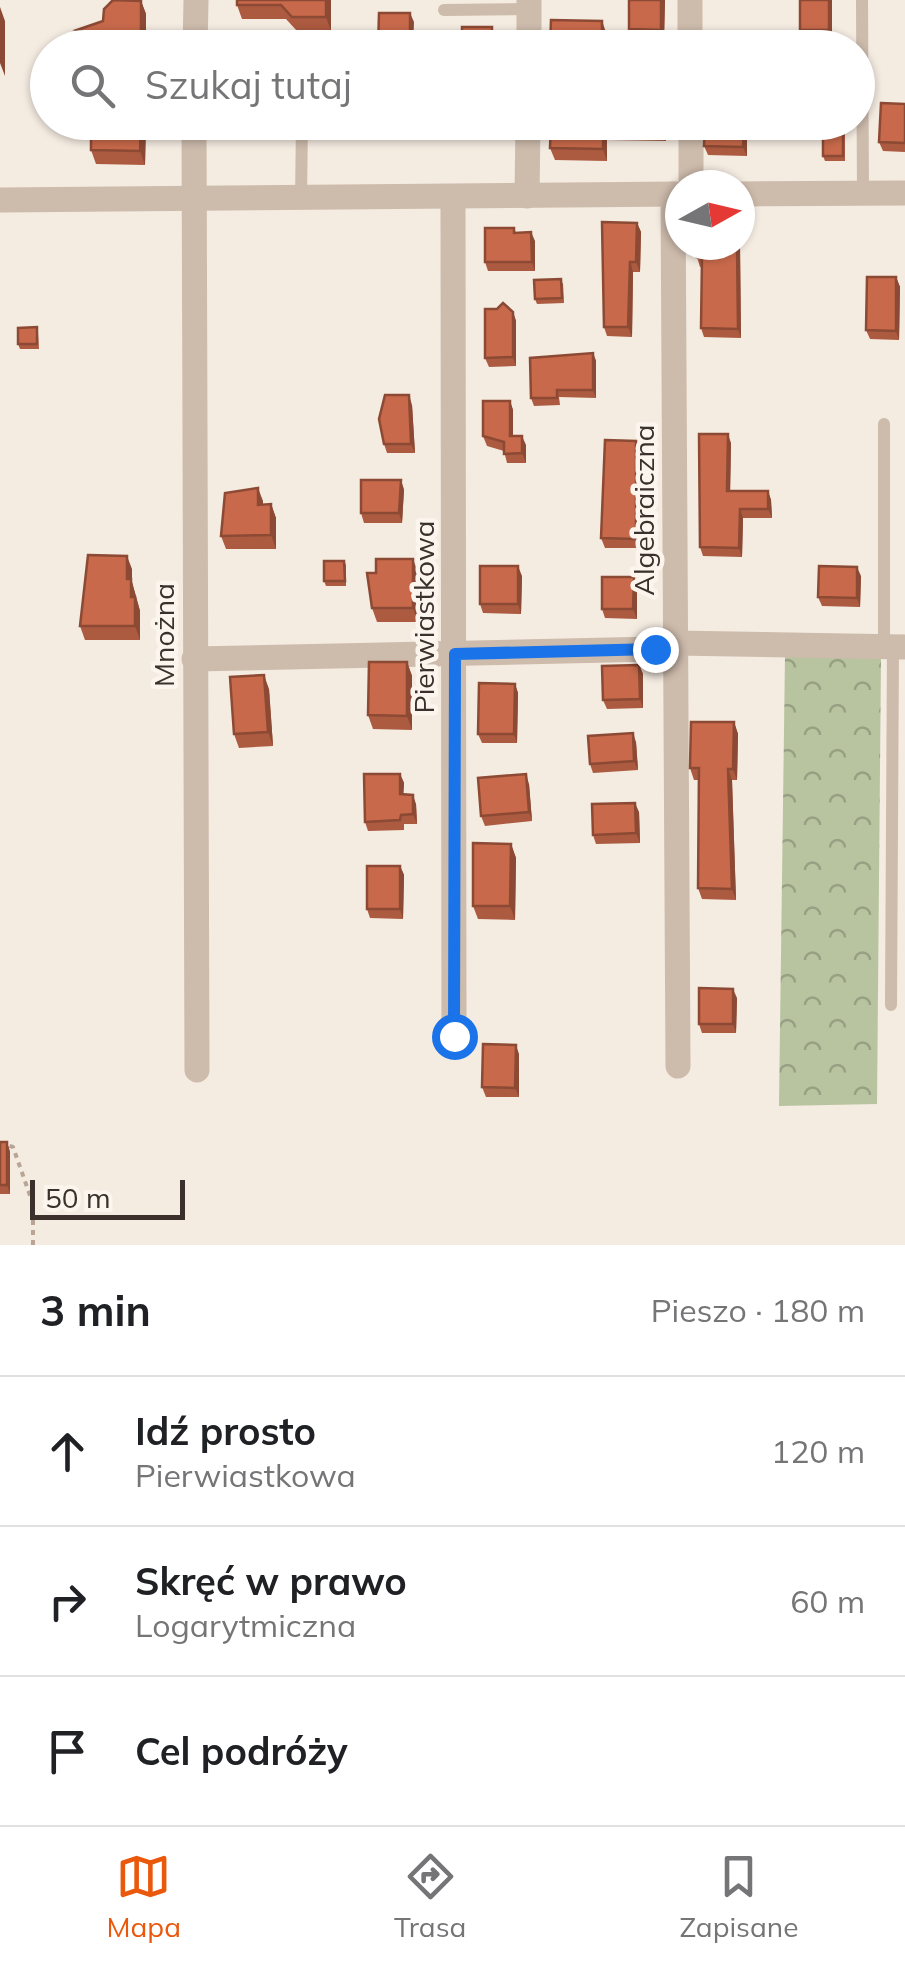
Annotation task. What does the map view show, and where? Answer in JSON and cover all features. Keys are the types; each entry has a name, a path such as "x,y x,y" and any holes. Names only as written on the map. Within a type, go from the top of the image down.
{"street":[{"path":"195,30 196,0"},
{"path":"690,0 690,30"},
{"name":"Mnożna","path":"194,140 197,1070"},
{"path":"528,140 528,196"},
{"name":"Algebraiczna","path":"684,170 688,140"},
{"path":"0,200 193,201 665,192"},
{"path":"755,194 905,194"},
{"name":"Pierwiastkowa","path":"453,197 454,1036"},
{"name":"Algebraiczna","path":"678,1066 674,644 680,260"},
{"path":"194,659 655,649 674,644 894,647"}],"lane":[{"path":"862,0 862,30"},
{"path":"444,10 529,5"},
{"path":"301,199 302,140"},
{"path":"863,140 863,194"},
{"path":"884,424 894,647 892,1006"}],"path":[{"path":"0,1143 13,1147 32,1204 33,1245"}],"green space":[{"path":"785,655 881,656 877,1104 779,1106"}],"building":[{"path":"113,0 141,1 141,30 77,30 103,21 104,9"},
{"path":"237,0 326,0 326,17 292,17 281,5 237,5"},
{"path":"629,0 661,0 661,30 629,29"},
{"path":"800,0 829,0 829,30 800,30"},
{"path":"379,13 410,13 410,30 379,30"},
{"path":"551,20 602,21 602,30 551,30"},
{"path":"462,27 492,27 492,30"},
{"path":"881,103 905,104 905,143 879,142"},
{"path":"91,140 140,140 140,151 91,150"},
{"path":"550,140 603,140 603,149 550,148"},
{"path":"704,140 743,140 743,147 704,146"},
{"path":"823,140 843,140 843,156 823,156"},
{"path":"602,222 637,223 636,262 630,262 628,327 604,327"},
{"path":"485,228 531,232 532,262 485,262"},
{"path":"702,260 737,260 738,329 701,328"},
{"path":"867,277 896,277 896,331 866,330"},
{"path":"561,279 562,298 535,299 534,280"},
{"path":"503,303 513,312 513,357 485,358 485,309 497,309"},
{"path":"37,327 37,344 18,344 18,328"},
{"path":"593,353 593,390 557,390 557,398 531,398 530,358"},
{"path":"385,395 409,395 411,444 384,444 379,419"},
{"path":"483,401 510,401 510,436 522,436 522,453 504,454 504,442 483,436"},
{"path":"699,434 728,434 727,491 768,491 768,509 740,509 739,548 700,547"},
{"path":"605,440 636,441 636,539 601,538"},
{"path":"361,480 401,480 399,513 361,513"},
{"path":"258,488 258,505 271,504 271,535 221,536 225,493"},
{"path":"88,555 127,556 127,579 131,579 131,597 135,597 135,626 80,626"},
{"path":"376,559 413,559 413,608 372,608 367,573 376,573"},
{"path":"324,561 344,561 345,581 324,581"},
{"path":"480,566 518,566 518,604 480,604"},
{"path":"819,566 857,567 857,598 818,597"},
{"path":"602,577 634,577 633,609 602,609"},
{"path":"369,662 407,662 407,716 368,715"},
{"path":"639,665 640,699 603,700 602,666"},
{"path":"264,675 268,732 234,734 230,677"},
{"path":"479,683 515,684 514,734 478,734"},
{"path":"691,722 734,722 733,769 728,769 732,889 698,888 699,768 690,768"},
{"path":"633,733 634,761 590,764 588,736"},
{"path":"364,774 400,774 400,794 413,795 413,814 401,815 400,820 365,822"},
{"path":"526,774 529,812 481,816 478,778"},
{"path":"635,803 636,833 593,835 592,804"},
{"path":"473,843 511,844 510,906 473,906"},
{"path":"367,866 400,866 400,909 367,909"},
{"path":"699,988 733,989 733,1024 699,1024"},
{"path":"483,1044 516,1045 515,1088 482,1087"},
{"path":"0,1142 7,1142 7,1185 0,1185"}],"route":[{"path":"454,1036 455,654 655,649"}]}
